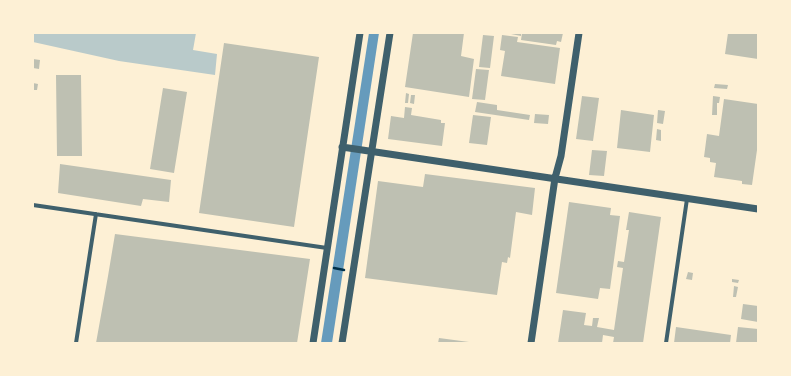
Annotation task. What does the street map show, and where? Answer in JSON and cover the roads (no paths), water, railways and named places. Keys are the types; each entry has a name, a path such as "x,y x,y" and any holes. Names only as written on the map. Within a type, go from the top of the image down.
{"street":[{"path":"312,343 360,33"},
{"path":"342,343 390,33"},
{"path":"531,343 555,178 562,156 579,33"},
{"path":"342,146 758,209"},
{"path":"666,343 687,199"},
{"path":"33,205 327,248"},
{"path":"76,343 96,214"}],"water":[{"path":"369,33 379,33 332,343 321,343"}]}
